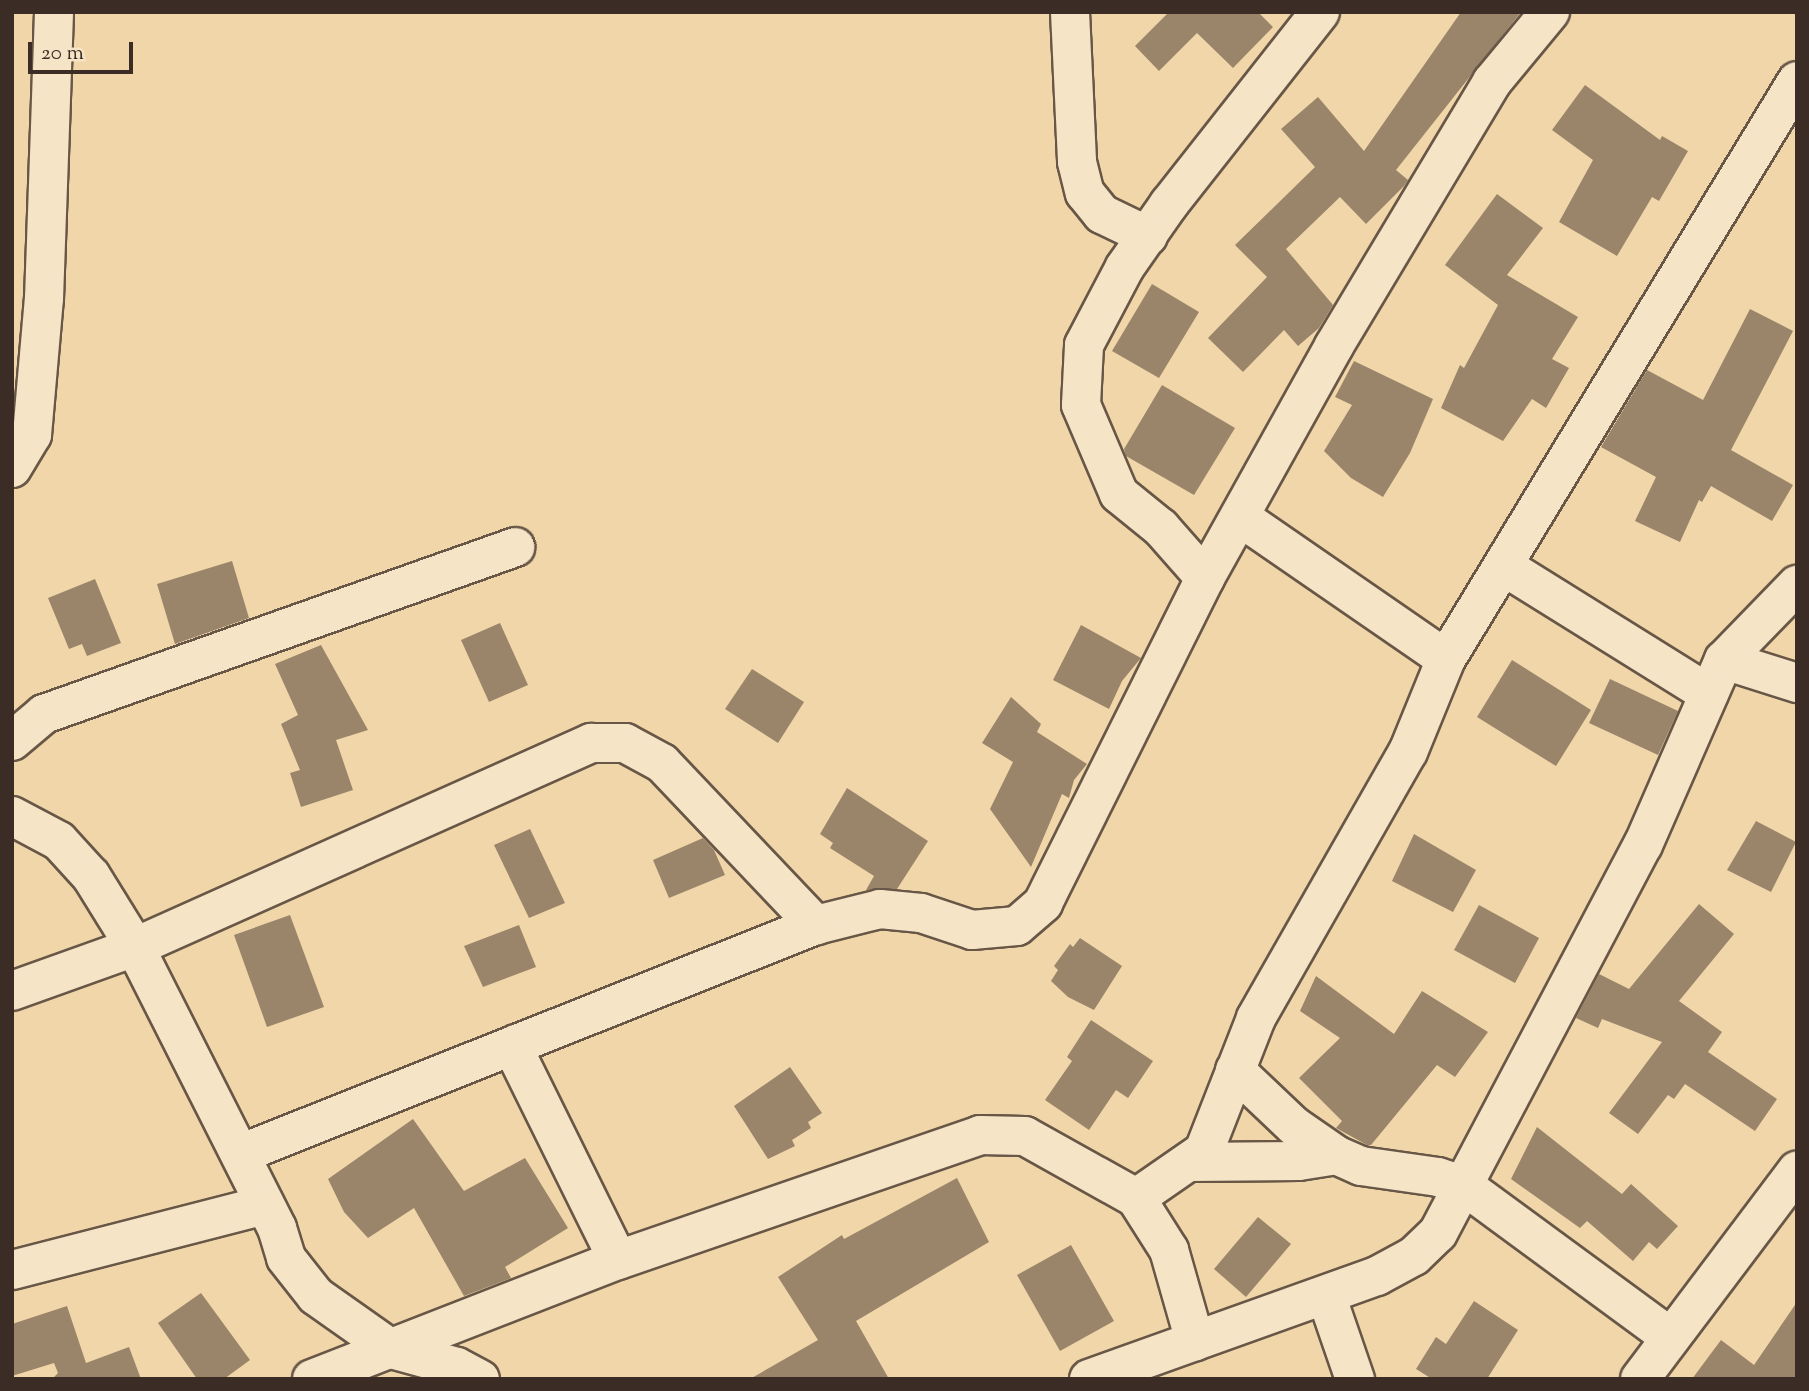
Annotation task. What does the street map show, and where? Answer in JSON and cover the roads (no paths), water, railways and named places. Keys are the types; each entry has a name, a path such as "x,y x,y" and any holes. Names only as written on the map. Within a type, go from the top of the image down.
{"street":[{"path":"12,468 32,435 44,299 54,12"},
{"path":"1070,12 1077,162 1085,193 1102,214 1148,236"},
{"path":"1205,578 1161,528 1119,494 1081,405 1084,345 1112,290 1148,236 1320,12"},
{"path":"240,1154 816,925 880,909 921,913 972,930 1017,926 1043,903 1205,578 1334,346 1492,82 1550,12"},
{"path":"1136,1198 1204,1151 1256,1018 1408,752 1446,659 1505,567 1660,301 1797,82"},
{"path":"1240,517 1446,659"},
{"path":"12,741 44,714 515,547"},
{"path":"1505,567 1716,677 1797,683"},
{"path":"1089,1379 1377,1276 1414,1256 1438,1233 1643,845 1716,677 1797,585"},
{"path":"12,991 135,947 591,743 625,743 662,763 816,925"},
{"path":"12,816 59,841 91,876 135,947 265,1205 286,1258 316,1296 391,1349 457,1367 480,1379"},
{"path":"516,1044 519,1060 618,1260"},
{"path":"1235,1070 1294,1126 1336,1155 1361,1166 1438,1177 1463,1185 1670,1338"},
{"path":"312,1379 618,1260 981,1136 1025,1136 1136,1198 1169,1250 1195,1341"},
{"path":"1190,1162 1300,1161 1336,1155"},
{"path":"1640,1379 1797,1171"},
{"path":"12,1270 265,1205"},
{"path":"1326,1295 1355,1379"}]}
